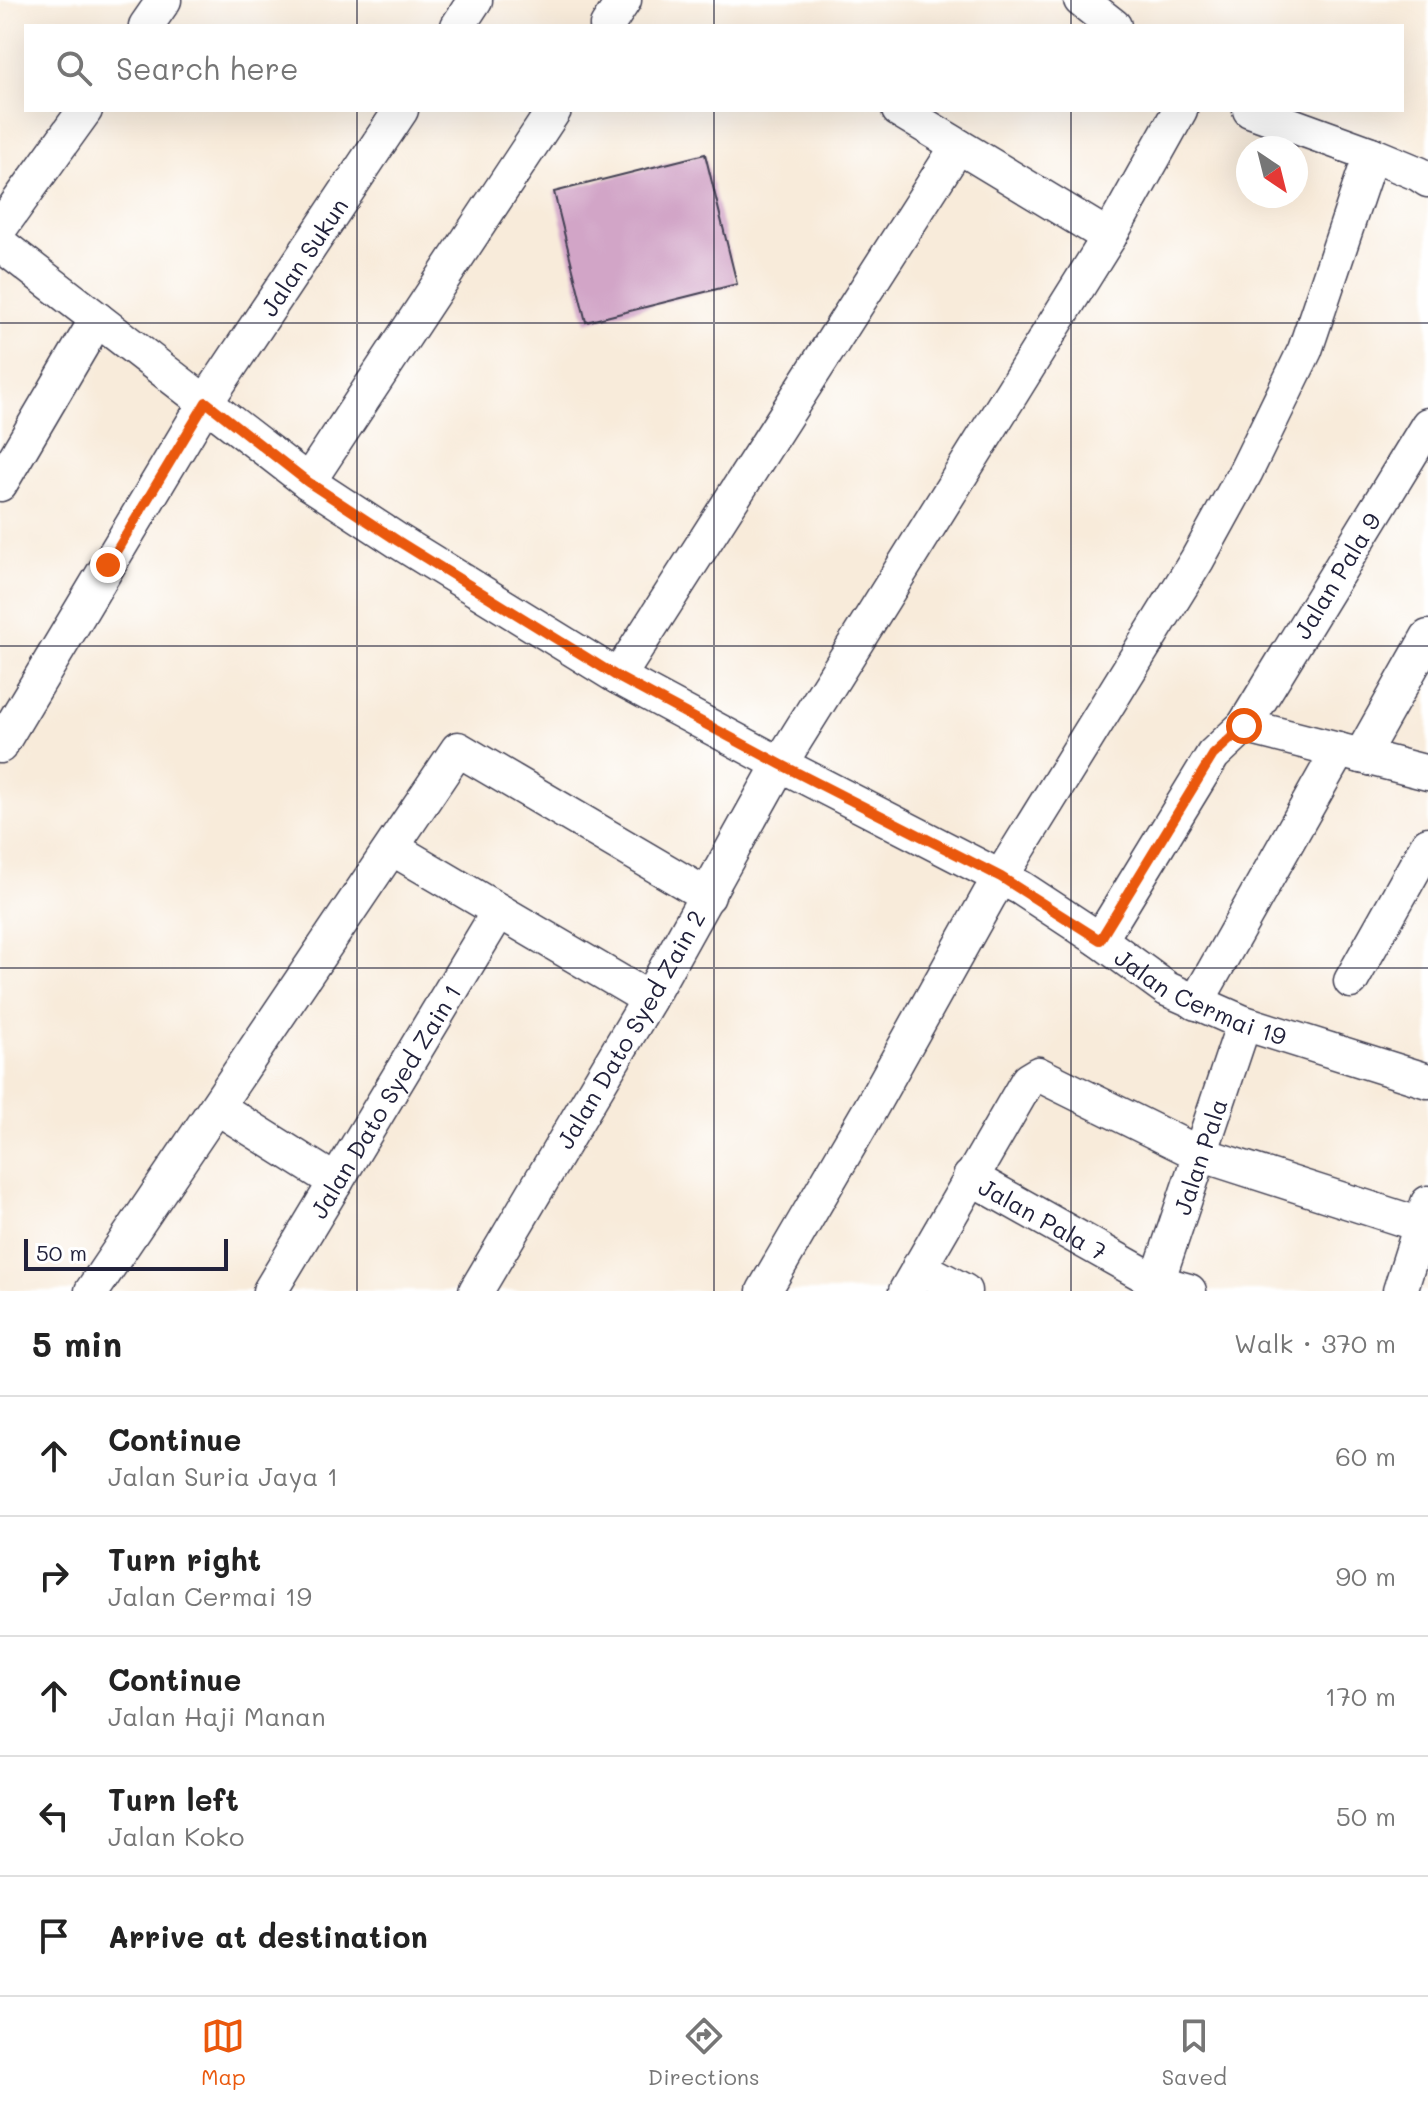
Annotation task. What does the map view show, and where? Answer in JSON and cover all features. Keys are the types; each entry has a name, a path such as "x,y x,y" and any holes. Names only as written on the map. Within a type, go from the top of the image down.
{"street":[{"path":"147,24 164,0"},
{"path":"459,24 475,0"},
{"path":"608,24 624,0"},
{"path":"1081,0 1111,24"},
{"path":"0,228 84,112"},
{"name":"Jalan Sukun","path":"0,746 206,402 400,112"},
{"path":"308,482 553,112"},
{"path":"902,112 1109,237"},
{"name":"Jalan Dato Syed Zain 2","path":"476,1291 649,999 780,764 1109,237 1179,112"},
{"path":"1256,112 1371,154 1428,180"},
{"path":"618,677 958,146"},
{"path":"764,1291 1001,877 1197,560 1282,400 1305,350 1371,154"},
{"name":"Jalan Cermai 19","path":"0,244 308,482 618,677 1001,877 1100,940 1167,989 1244,1023 1428,1081"},
{"path":"0,484 97,319"},
{"name":"Jalan Pala 9","path":"1100,940 1213,755 1244,726 1428,425"},
{"path":"1196,1003 1350,753 1428,637"},
{"path":"1244,726 1428,773"},
{"path":"92,1291 458,749 708,896"},
{"path":"1351,981 1428,844"},
{"path":"392,848 649,999"},
{"name":"Jalan Dato Syed Zain 1","path":"270,1291 499,911"},
{"name":"Jalan Pala","path":"1167,1288 1200,1154 1244,1023"},
{"path":"964,1291 912,1279 1028,1080 1038,1074 1200,1154 1424,1214 1400,1291"},
{"path":"217,1107 336,1182"},
{"name":"Jalan Pala 7","path":"970,1177 1167,1288"}],"building":[{"path":"705,154 737,284 586,322 554,192"}],"route":[{"path":"108,565 206,402 308,482 618,677 1001,877 1100,940 1213,755 1244,726"}]}
